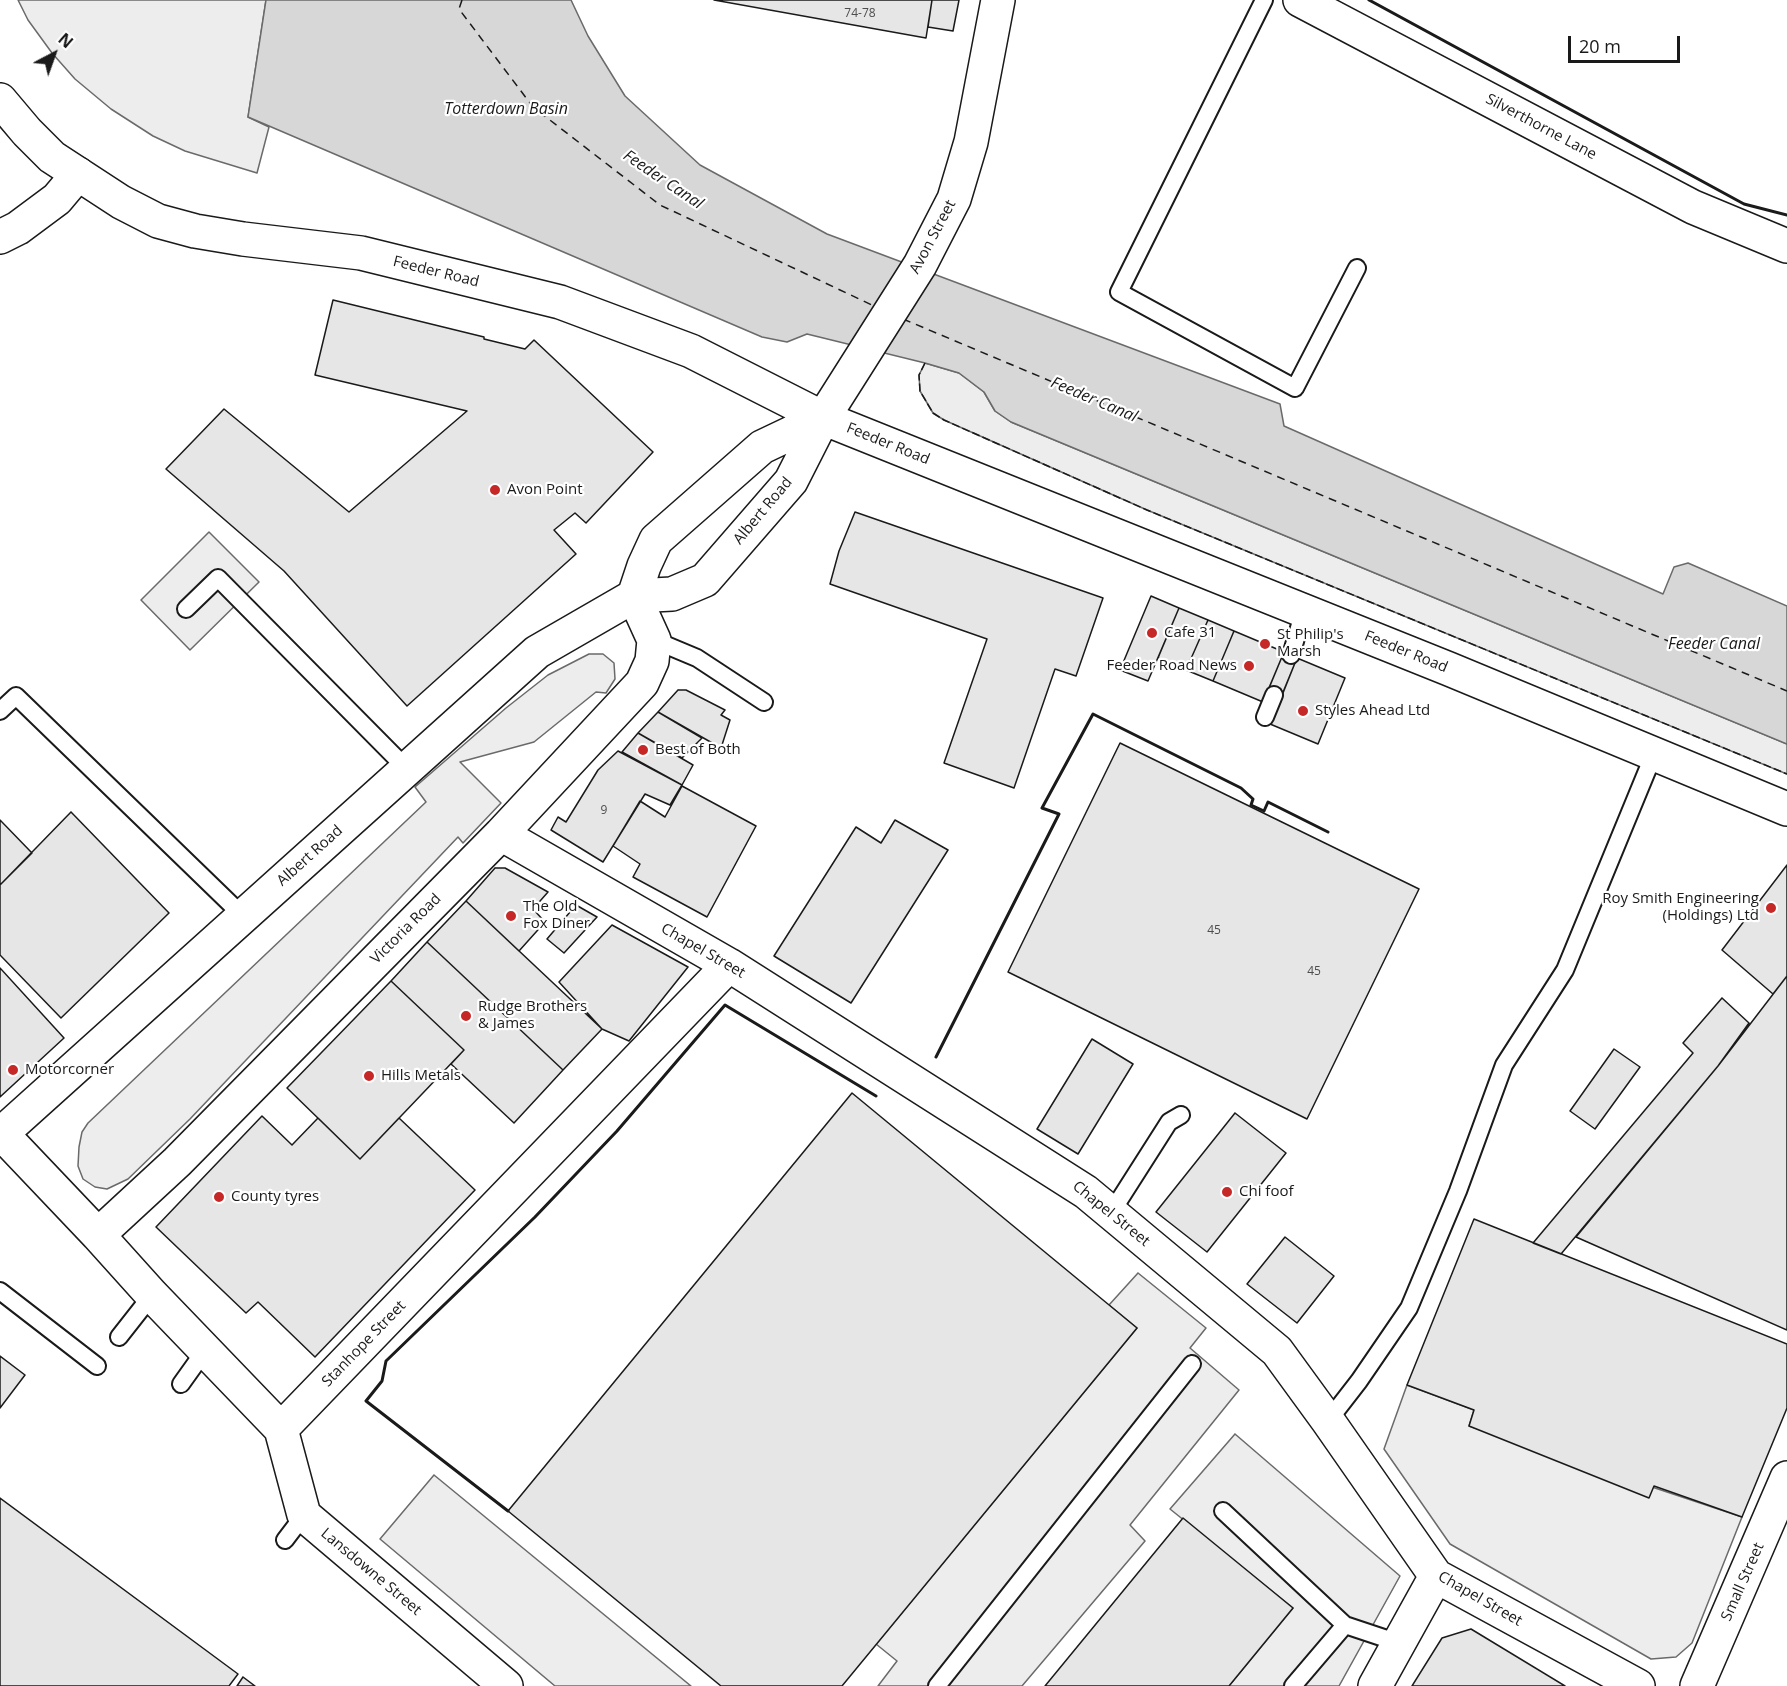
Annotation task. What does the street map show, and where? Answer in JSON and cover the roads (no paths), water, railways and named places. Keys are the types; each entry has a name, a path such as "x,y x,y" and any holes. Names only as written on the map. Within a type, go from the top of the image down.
{"street":[{"name":"Avon Street","path":"823,418 920,265 954,199 971,142 998,0"},
{"name":"Silverthorne Lane","path":"1300,0 1693,207 1787,246"},
{"name":"Feeder Road","path":"0,100 52,157 121,202 158,221 195,231 243,239 360,253 560,302 691,351 823,418 1304,611 1787,809"},
{"path":"0,237 18,228 57,199 78,174"},
{"path":"654,640 634,596 656,540 762,447 823,418"},
{"name":"Albert Road","path":"1,1135 537,652 634,596 672,594 705,580 790,481 823,418"},
{"name":"Victoria Road","path":"98,1235 177,1162 501,834 642,683 652,661 654,640"},
{"name":"Chapel Street","path":"501,834 729,965 1086,1192 1277,1352 1329,1420 1436,1576 1638,1686"},
{"name":"Stanhope Street","path":"281,1429 729,965"},
{"path":"1,1135 281,1429"},
{"name":"Lansdowne Street","path":"281,1429 295,1528 506,1686"},
{"name":"Small Street","path":"1698,1686 1787,1478"},
{"path":"1374,1686 1436,1576"}],"lane":[{"path":"1264,0 1119,292 1294,388 1357,268"},
{"path":"186,609 218,578 407,769"},
{"path":"1291,655 1304,611"},
{"path":"654,640 697,658 764,702"},
{"path":"1265,717 1274,695"},
{"path":"0,711 16,696 243,916"},
{"path":"1329,1420 1409,1308 1458,1191 1504,1065 1565,970 1654,754"},
{"path":"1111,1213 1169,1122 1181,1115"},
{"path":"0,1291 97,1365"},
{"path":"119,1337 152,1295"},
{"path":"181,1384 206,1349"},
{"path":"937,1686 1192,1364"},
{"path":"1223,1511 1345,1625 1399,1642"},
{"path":"1293,1686 1345,1625"}],"water":[{"path":"266,0 571,0 588,36 625,96 700,165 827,234 1280,404 1284,426 1663,594 1674,567 1688,563 1787,606 1787,744 1011,422 995,411 984,392 959,373 807,334 787,342 762,337 248,117"}],"place":[{"name":"Avon Point","path":"495,490"},
{"name":"Cafe 31","path":"1152,633"},
{"name":"St Philip's Marsh","path":"1265,644"},
{"name":"Feeder Road News","path":"1249,666"},
{"name":"Styles Ahead Ltd","path":"1303,711"},
{"name":"Best of Both","path":"643,750"},
{"name":"Roy Smith Engineering (Holdings) Ltd","path":"1771,908"},
{"name":"The Old Fox Diner","path":"511,916"},
{"name":"Rudge Brothers & James","path":"466,1016"},
{"name":"Motorcorner","path":"13,1070"},
{"name":"Hills Metals","path":"369,1076"},
{"name":"Chi foof","path":"1227,1192"},
{"name":"County tyres","path":"219,1197"}],"water label":[{"name":"Totterdown Basin","path":"506,109"},
{"name":"Feeder Canal","path":"663,180"},
{"name":"Feeder Canal","path":"1094,400"},
{"name":"Feeder Canal","path":"1714,644"}]}
